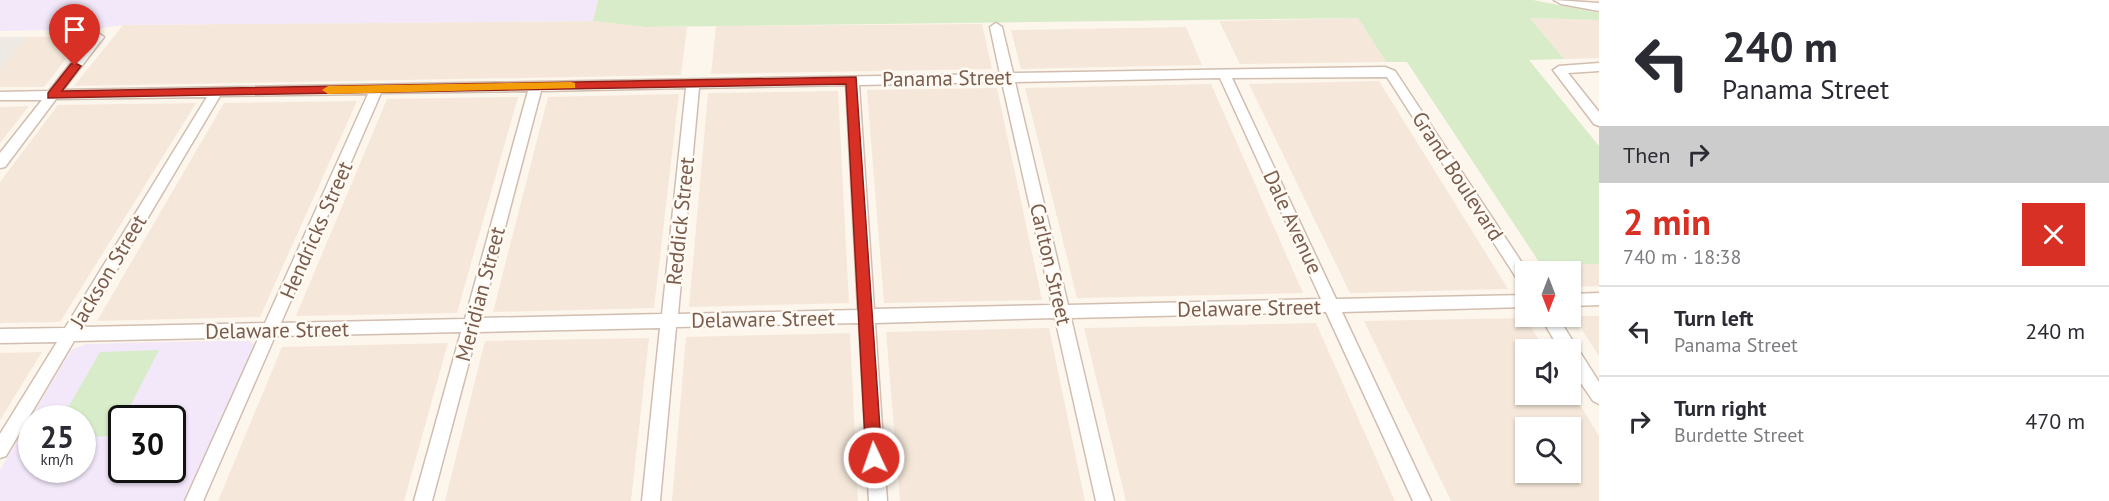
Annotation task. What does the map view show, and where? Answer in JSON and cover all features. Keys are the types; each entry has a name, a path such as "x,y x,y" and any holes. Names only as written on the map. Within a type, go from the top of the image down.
{"street":[{"path":"1561,0 1599,7"},
{"name":"Carlton Street","path":"996,27 1106,501"},
{"path":"0,163 98,37"},
{"path":"1599,67 1559,70 1599,121"},
{"name":"Panama Street","path":"0,96 1389,72"},
{"name":"Grand Boulevard","path":"1389,72 1515,264"},
{"name":"Dale Avenue","path":"1224,74 1422,501"},
{"path":"852,80 878,501"},
{"name":"Reddick Street","path":"651,501 693,83"},
{"name":"Meridian Street","path":"423,501 536,86"},
{"name":"Hendricks Street","path":"194,501 272,330 377,89"},
{"name":"Jackson Street","path":"0,450 216,92"},
{"path":"1581,300 1599,299"},
{"name":"Delaware Street","path":"0,336 1515,301"},
{"path":"1581,368 1599,396"}],"shaded area":[{"path":"0,0 598,0 593,21 123,25 96,29 0,31"},
{"path":"1358,18 1386,62 1240,64 1219,21"},
{"path":"1530,18 1599,20 1599,58 1564,59"},
{"path":"593,21 645,27 687,27 681,75 74,86 123,25"},
{"path":"982,24 992,69 711,74 716,26"},
{"path":"1186,27 1202,65 1021,69 1011,30"},
{"path":"84,36 44,87 0,87 0,69 27,37"},
{"path":"0,37 27,37 0,69"},
{"path":"1379,81 1508,289 1350,293 1249,84"},
{"path":"1211,84 1303,293 1077,298 1025,88"},
{"path":"997,88 1042,300 884,303 867,90"},
{"path":"838,91 849,303 689,307 708,93"},
{"path":"679,94 654,308 493,312 548,97"},
{"path":"518,97 457,313 296,316 387,99"},
{"path":"357,101 260,317 97,321 224,103"},
{"path":"196,103 60,322 0,323 0,182 58,105"},
{"path":"29,106 0,143 0,107"},
{"path":"1581,264 1599,264 1599,286 1581,287"},
{"path":"1581,316 1599,316 1599,356 1580,327"},
{"path":"1515,318 1515,327 1531,327 1539,339 1515,339 1515,405 1580,405 1599,436 1599,501 1451,501 1364,321"},
{"path":"1316,323 1395,501 1126,501 1084,328"},
{"path":"1049,328 1085,501 900,501 886,332"},
{"path":"850,333 858,501 672,501 686,337"},
{"path":"649,338 631,501 445,501 485,341"},
{"path":"247,340 255,344 187,501 0,501 0,470 18,440 18,483 96,483 96,405 38,405 71,350 86,344"},
{"path":"448,343 404,501 218,501 282,347"},
{"path":"42,352 0,420 0,353"}],"green space":[{"path":"598,0 1533,0 1599,13 1599,20 1530,18 1564,59 1529,60 1599,146 1599,264 1581,264 1581,261 1538,261 1407,62 1386,62 1358,18 645,27 593,21"},
{"path":"159,350 131,405 108,405 108,436 96,437 96,405 69,405 100,352"}],"slow traffic":[{"path":"328,90 571,86"}],"route":[{"path":"75,66 52,95 852,80 874,458"}]}
